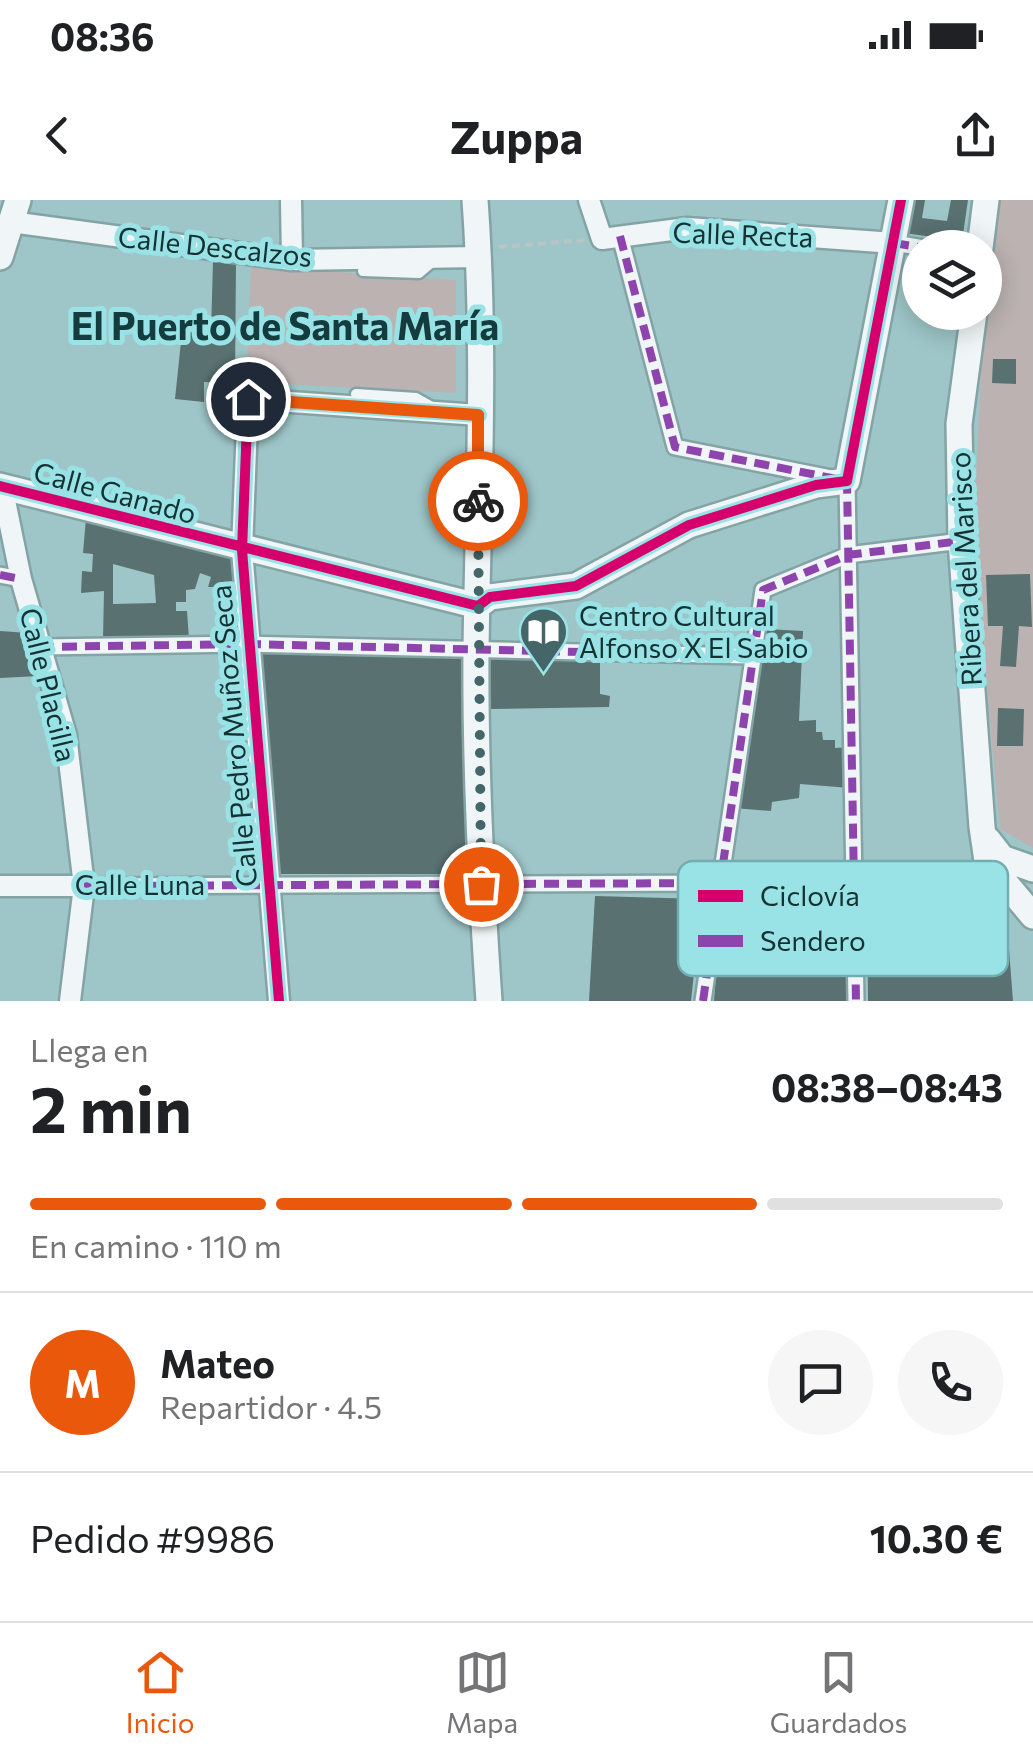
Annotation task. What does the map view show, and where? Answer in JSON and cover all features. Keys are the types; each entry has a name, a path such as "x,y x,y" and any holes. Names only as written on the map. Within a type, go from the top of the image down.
{"street":[{"path":"291,200 292,260"},
{"path":"474,200 479,257 476,649 481,884 489,1001"},
{"path":"590,200 611,237 675,447 847,481"},
{"path":"856,861 847,481 901,200"},
{"path":"982,230 986,200"},
{"path":"0,257 15,211"},
{"name":"Calle Descalzos","path":"15,211 292,260 479,257"},
{"name":"Calle Recta","path":"611,237 687,228 902,244"},
{"name":"Ribera del Marisco","path":"972,330 959,424 962,541 987,861"},
{"name":"Calle Pedro Muñoz Seca","path":"278,1001 242,550 248,399 478,415"},
{"name":"Calle Ganado","path":"1,486 242,550 478,606 490,598 576,586 689,525 816,485 847,481"},
{"name":"Calle Placilla","path":"1,486 10,577 39,647 66,735 84,886 70,1001"},
{"path":"720,861 763,590 848,556 962,541"},
{"path":"39,647 248,644 750,656"},
{"path":"982,827 1002,858 1033,869"},
{"path":"1008,876 1033,869"},
{"path":"1008,879 1033,880"},
{"name":"Calle Luna","path":"0,886 678,883"},
{"path":"1008,887 1031,909"},
{"path":"703,1001 706,976"},
{"path":"856,976 856,1001"}],"lane":[{"path":"363,270 419,273 437,258"},
{"path":"356,394 416,398 442,412"}],"path":[{"path":"479,257 488,248 611,237"}],"shaded area":[{"path":"1000,200 1033,200 1033,848 1000,829 973,543 985,330 1002,330 1002,230 996,230"},
{"path":"251,266 456,280 456,393 246,382"}],"building":[{"path":"909,200 925,200 922,218 947,221 951,200 968,200 964,230 904,230"},
{"path":"213,261 236,261 235,383 204,382 204,402 175,399 182,332 211,333"},
{"path":"993,359 1016,359 1016,384 992,383"},
{"path":"86,518 238,558 241,597 219,595 219,587 208,587 211,577 200,573 195,589 186,590 186,602 176,602 176,611 187,611 189,639 103,640 104,591 81,593 82,571 92,572 93,554 83,553","holes":["113,564 154,575 156,603 113,604"]},
{"path":"1030,574 1032,627 1019,626 1016,667 1000,666 1003,626 988,626 986,575"},
{"path":"766,629 803,631 799,721 816,720 816,732 822,732 823,740 835,740 835,748 851,747 850,788 800,784 799,798 772,802 771,811 734,808"},
{"path":"0,631 28,633 39,676 0,678"},
{"path":"258,650 464,654 470,869 466,874 275,874"},
{"name":"Centro Cultural Alfonso X El Sabio","path":"487,654 600,656 600,694 610,696 609,707 489,709"},
{"path":"998,708 1024,709 1023,746 997,746"},
{"path":"595,896 678,898 678,976 694,976 691,1001 589,1001"},
{"path":"1008,936 1013,1001 868,1001 868,976 1008,976"},
{"path":"716,976 848,976 848,1001 714,1001"}],"marked path":[{"path":"620,236 675,447 847,481 854,861"},
{"path":"894,243 902,244"},
{"path":"723,861 763,590 848,555 961,541"},
{"path":"0,575 21,579"},
{"path":"39,647 247,644 750,656"},
{"path":"84,886 678,883"},
{"path":"703,1001 707,976"},
{"path":"856,976 856,1001"}],"cycle path":[{"path":"0,486 478,606 490,597 576,586 689,525 816,485 847,481 901,200"},
{"path":"279,1001 242,550 248,399 479,415"}],"way so far":[{"path":"478,501 476,661 481,884"}],"place":[{"name":"Centro Cultural Alfonso X El Sabio","path":"544,674"}],"district":[{"name":"El Puerto de Santa María","path":"285,327"}],"route":[{"path":"248,399 478,415 478,501"}]}
